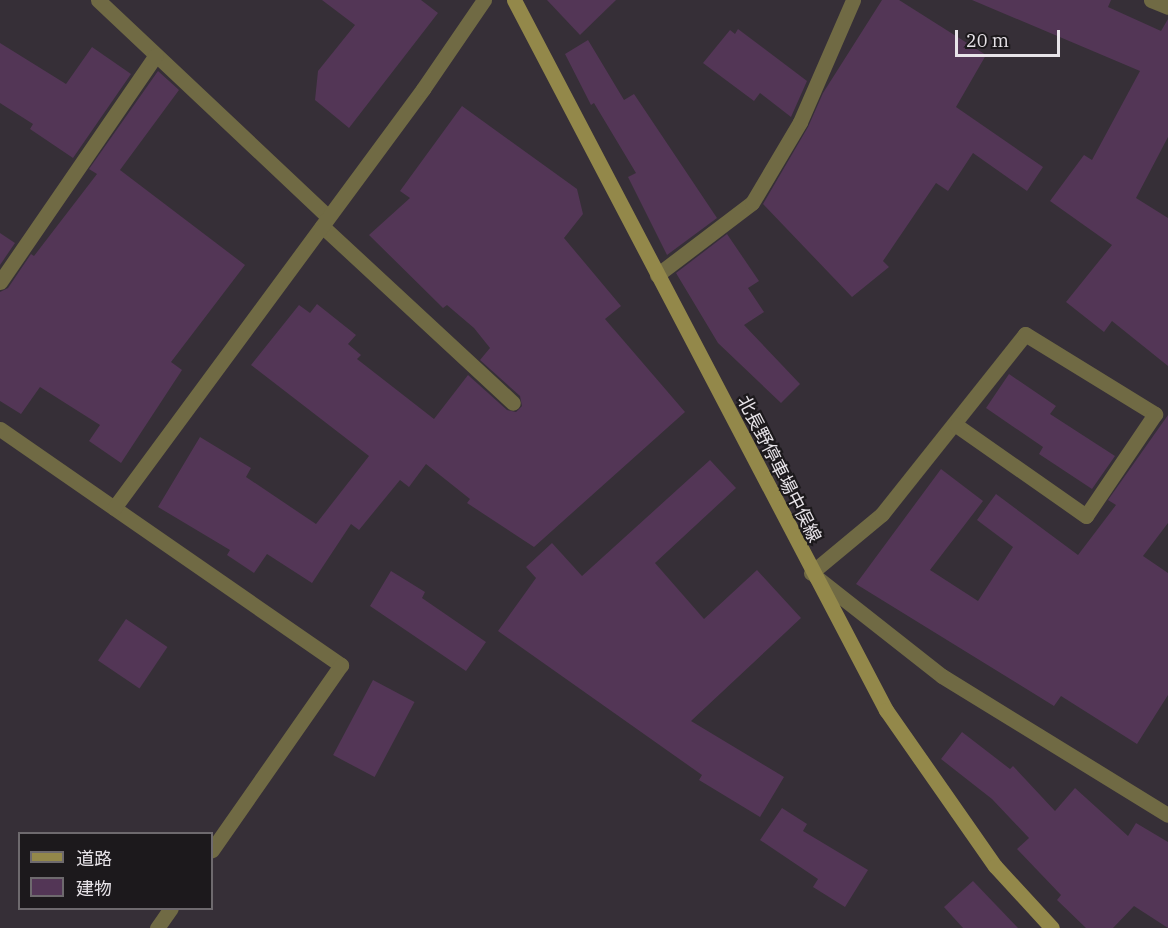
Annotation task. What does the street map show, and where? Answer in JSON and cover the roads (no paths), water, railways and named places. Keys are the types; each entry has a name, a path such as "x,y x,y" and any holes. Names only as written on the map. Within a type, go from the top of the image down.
{"main road":[{"name":"北長野停車場中俣線","path":"514,0 811,573 886,710 995,866 1052,928"}],"street":[{"path":"98,0 513,403"},
{"path":"114,508 325,222 483,0"},
{"path":"657,275 752,203 800,122 854,0"},
{"path":"1151,0 1168,7"},
{"path":"0,282 156,55"},
{"path":"956,425 1086,516 1155,414 1025,334 956,425 882,514 811,573 942,676 1168,815"},
{"path":"0,429 341,665 213,849"},
{"path":"157,928 170,910"}]}
